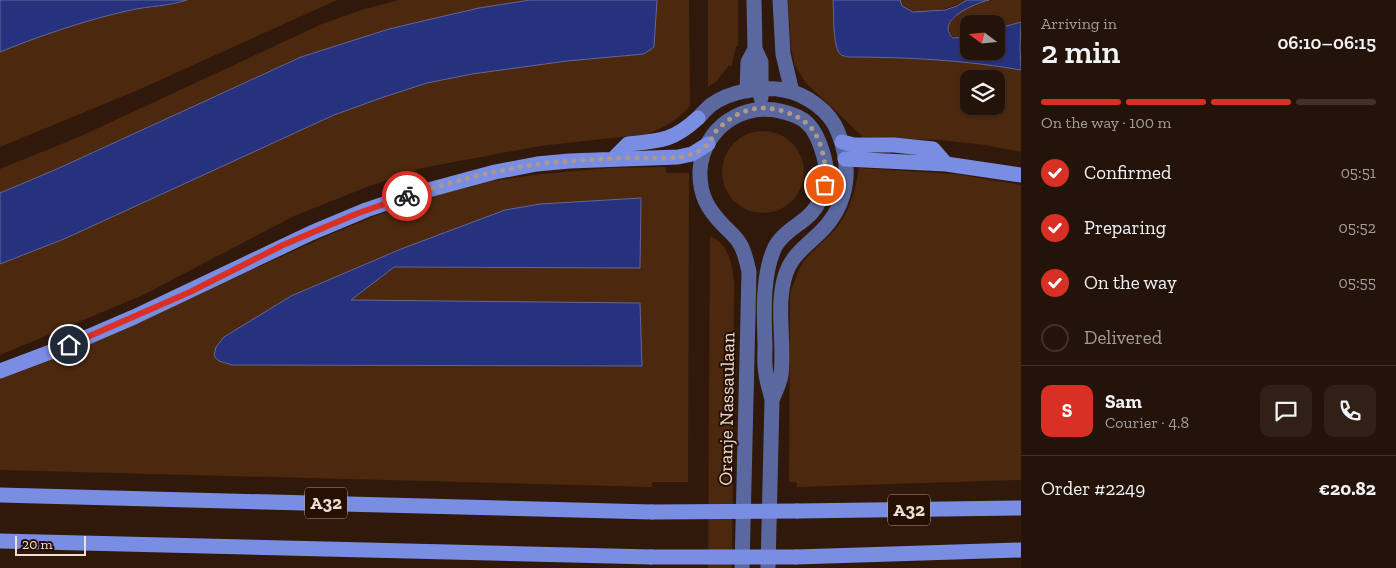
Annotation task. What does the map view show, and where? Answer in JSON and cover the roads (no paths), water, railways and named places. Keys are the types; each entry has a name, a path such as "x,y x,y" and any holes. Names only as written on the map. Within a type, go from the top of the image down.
{"highway":[{"path":"613,159 628,144 661,141 674,135 698,118"},
{"path":"842,142 854,145 894,145 934,149 946,164"},
{"path":"0,371 69,345 134,317 283,245 381,204 495,172 537,164 678,157 692,154 708,144"},
{"path":"845,159 946,164 1021,175"},
{"name":"A32","path":"0,495 652,512 797,512 1021,508"},
{"name":"A32","path":"0,541 651,556 796,557 1021,550"}],"main road":[{"path":"754,0 755,49 761,62 755,90 761,109"},
{"path":"780,0 783,54 792,92"},
{"path":"698,118 718,101 755,90 774,89 792,92 799,94 820,108 835,124 842,142 845,159 824,157 816,134 807,123 794,115 778,110 761,109 745,111 722,125 708,144"},
{"name":"Oranje Nassaulaan","path":"708,144 700,170 706,205 736,239 743,251 749,272 742,568"},
{"name":"Oranje Nassaulaan","path":"768,568 772,400 766,374 764,304 772,254 776,244 792,228 807,217 819,202 825,185 824,157"},
{"name":"Oranje Nassaulaan","path":"772,400 781,376 783,285 786,271 793,259 828,224 836,211 844,194 847,181 845,159"}]}
